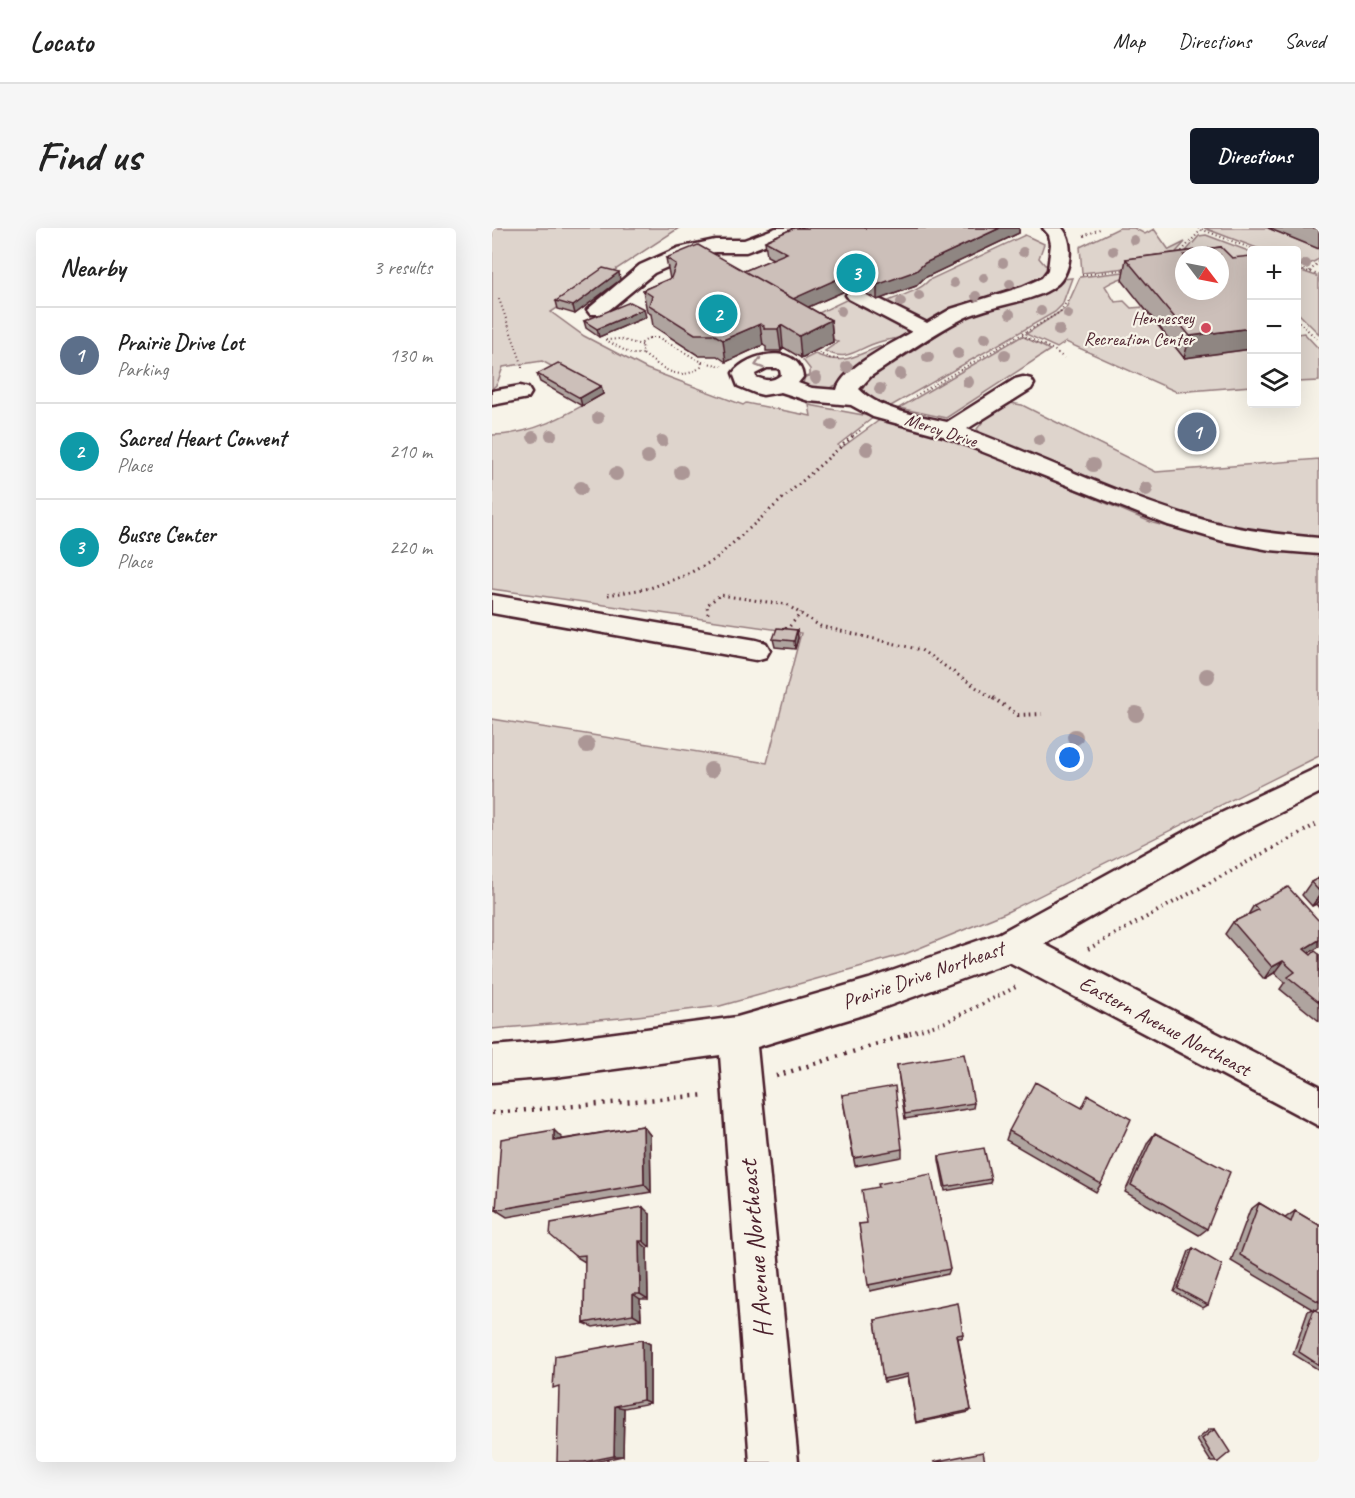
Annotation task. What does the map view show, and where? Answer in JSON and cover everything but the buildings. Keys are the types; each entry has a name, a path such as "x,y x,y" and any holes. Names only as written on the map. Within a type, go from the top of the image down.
{"street":[{"path":"597,310 647,269 686,252 715,246 751,253 793,228"},
{"path":"855,399 847,389 862,371 958,314 1029,291 1049,282 1058,270 1060,244 1058,234 1052,228"},
{"path":"856,295 928,332"},
{"name":"Mercy Drive","path":"747,369 759,362 768,361 788,365 793,371 792,377 782,385 809,394 855,399 886,413 950,430 1182,523 1239,536 1319,546"},
{"path":"950,430 1023,384"},
{"path":"492,398 520,393"},
{"path":"492,604 764,642"},
{"name":"Prairie Drive Northeast","path":"492,1064 555,1059 738,1035 869,996 1011,945 1214,831 1319,779"},
{"name":"Eastern Avenue Northeast","path":"1011,945 1319,1107"},
{"name":"H Avenue Northeast","path":"738,1035 774,1462"}],"path":[{"path":"1185,246 1199,229 1247,247"},
{"path":"1309,272 1319,262"},
{"path":"1079,275 1132,269"},
{"path":"1301,269 1319,275"},
{"path":"599,596 620,595 650,588 686,575 714,560 842,444 886,413 1060,312 1071,294"},
{"path":"499,299 522,364 520,393"},
{"path":"1301,324 1319,341"},
{"path":"1022,334 1054,350 1064,358"},
{"path":"642,345 619,338 606,340 631,354 643,354 669,373 677,375 696,372 702,362"},
{"path":"642,345 649,338 659,338 702,362 747,369"},
{"path":"642,345 643,354"},
{"path":"714,621 708,614 707,605 720,595 787,605 820,626 921,650 1018,715 1042,714"},
{"path":"764,642 789,627 801,613"},
{"path":"1088,949 1319,824"},
{"path":"772,1077 946,1022 1021,984"},
{"path":"492,1113 689,1098 714,1094"}],"shaded area":[{"path":"492,228 679,228 551,312 584,336 647,369 743,405 746,403 811,416 809,405 874,417 838,445 841,448 881,419 961,442 1153,523 1236,544 1319,553 1319,756 1005,913 905,954 720,1006 621,1018 492,1029 492,719 767,763 801,633 492,589 492,435 522,431 550,422 603,394 542,361 503,367 497,384 492,389"},
{"path":"1119,228 1134,228 1145,234 1154,229 1169,250 1175,247 1175,253 1161,264 1082,273 1080,247"},
{"path":"1204,228 1268,228 1319,249 1319,259 1304,267 1301,266 1301,246 1251,246"},
{"path":"1025,235 1044,244 1039,258 1045,265 1051,265 1039,282 1027,288 995,295 952,310 929,324 921,324 884,303 914,291 929,280"},
{"path":"1206,235 1247,250 1247,273 1229,261 1229,246 1190,246 1199,236"},
{"path":"1150,269 1121,278 1105,286 1115,302 1124,301 1131,308 1143,307 1184,358 1247,350 1247,386 1177,392 1066,342 1057,348 1026,334 1066,308 1080,277"},
{"path":"1301,271 1319,277 1319,334 1301,316"},
{"path":"1072,278 1062,305 1055,312 891,406 880,404 863,390 865,382 972,315 1041,295 1063,279"},
{"path":"852,297 915,332 904,337 879,342 847,355 840,356 825,351 838,342 802,321"},
{"path":"1301,333 1304,333 1319,349 1319,381 1301,382"},
{"path":"1022,336 1050,350 946,418 899,408"},
{"path":"892,343 895,345 833,386 817,389 803,383 805,377 810,376 810,369 803,360 815,354 837,360 846,359"},
{"path":"1010,403 1022,405 1156,472 1319,459 1319,538 1274,534 1188,515 1104,485 981,434 977,429 985,419"}],"place":[{"name":"Busse Center","path":"856,273"},
{"name":"Sacred Heart Convent","path":"718,314"},
{"name":"Hennessey Recreation Center","path":"1206,328"},
{"name":"Prairie Drive Lot","path":"1197,432"}]}
